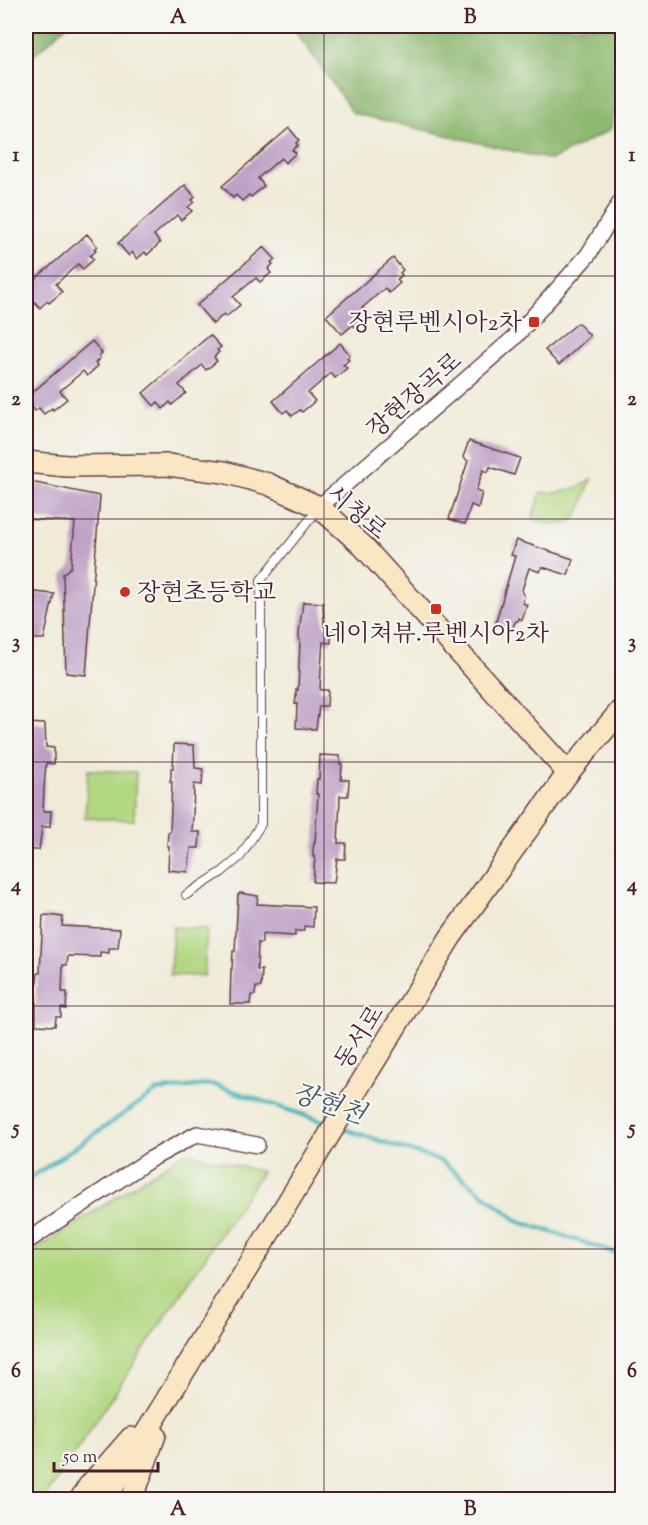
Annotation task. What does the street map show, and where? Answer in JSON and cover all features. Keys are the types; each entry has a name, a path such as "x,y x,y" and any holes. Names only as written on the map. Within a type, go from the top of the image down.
{"main road":[{"name":"시청로","path":"26,462 67,466 167,465 224,472 268,484 319,507 362,545 568,773"},
{"name":"동서로","path":"105,1500 450,938 568,773 622,709"},
{"path":"80,1500 89,1486 169,1395"},
{"path":"132,1500 169,1395"}],"street":[{"name":"장현장곡로","path":"319,507 513,338 588,255 622,200"},
{"path":"26,1242 149,1160 196,1134 258,1145"}],"lane":[{"path":"186,895 222,872 240,857 261,824 261,579 319,507"}],"green space":[{"path":"26,26 66,26 26,62"},
{"path":"292,26 622,26 622,90 610,130 551,160 353,113"},
{"path":"591,479 579,513 574,519 568,523 559,524 532,519 541,492 567,491"},
{"path":"88,770 136,772 134,820 85,818"},
{"path":"173,927 207,929 204,976 170,975"},
{"path":"185,1152 262,1172 44,1499 26,1499 26,1256"}],"building":[{"path":"289,128 299,140 296,143 298,145 292,150 296,153 285,163 281,158 258,178 264,186 251,197 249,195 242,201 236,195 233,198 222,186"},
{"path":"185,185 195,197 192,200 194,202 188,207 192,211 181,220 177,215 154,235 160,243 147,255 145,252 137,259 132,252 129,256 118,243"},
{"path":"87,234 97,246 94,249 96,251 90,256 94,259 83,269 78,264 56,284 62,292 49,303 47,301 40,308 34,301 30,304 26,299 26,287"},
{"path":"264,247 275,259 268,269 271,273 260,282 256,278 233,297 240,305 226,317 224,314 213,324 197,305"},
{"path":"393,258 403,270 397,280 400,283 389,293 385,288 362,308 368,315 355,327 353,325 342,334 326,316"},
{"path":"578,323 590,336 559,365 545,350"},
{"path":"210,335 221,347 214,357 217,361 206,370 202,365 179,385 186,393 172,405 170,402 163,409 158,402 154,406 143,393"},
{"path":"92,341 102,353 95,363 98,366 87,376 83,371 60,391 67,399 53,410 52,408 44,414 39,408 35,411 26,398"},
{"path":"340,343 350,355 347,358 349,360 343,365 347,368 335,378 331,373 308,393 315,401 302,412 300,410 292,416 287,410 283,413 273,401"},
{"path":"469,441 520,458 514,475 490,467 488,472 483,470 476,491 482,493 478,508 471,505 465,524 449,519 468,461 463,457"},
{"name":"장현초등학교","path":"26,481 100,496 86,675 66,673 63,574 71,567 75,522 26,519"},
{"path":"516,540 573,559 568,575 542,567 540,572 529,568 522,590 523,603 527,605 522,620 519,618 511,630 495,625 515,556 511,555"},
{"path":"26,591 54,594 44,639 26,639"},
{"path":"303,602 323,603 324,626 332,627 331,643 323,642 321,668 320,690 328,690 327,706 319,706 316,729 296,728 297,704 295,704 296,689 298,690 299,633"},
{"path":"26,723 45,724 46,747 54,748 54,764 46,763 44,789 43,811 51,811 50,827 42,827 39,850 26,850"},
{"path":"174,744 194,745 195,768 203,769 202,785 194,784 192,832 200,832 199,848 191,848 188,872 168,870 169,846 167,846 168,832 170,832 172,782 170,782"},
{"path":"320,755 340,756 341,780 349,780 348,796 340,796 338,843 346,843 345,859 337,859 334,883 313,882 315,857 313,857 313,850 318,794 316,794"},
{"path":"240,893 258,896 257,904 314,907 313,927 304,926 304,931 295,931 295,936 262,934 262,943 258,943 257,970 262,970 261,987 256,987 255,995 251,995 250,1004 230,1004 231,969 233,951 235,951 238,895"},
{"path":"43,916 63,917 62,926 120,929 118,948 109,948 109,953 100,952 100,957 68,956 67,965 63,965 62,992 67,992 66,1009 61,1008 61,1017 56,1017 55,1026 36,1025 36,990 38,973 40,973"}],"waterway":[{"name":"장현천","path":"26,1181 157,1091 212,1084 330,1124"},
{"name":"장현천","path":"341,1128 441,1161 518,1221 622,1255"}],"place":[{"name":"장현루벤시아2차","path":"534,322"},
{"name":"장현초등학교","path":"125,592"},
{"name":"네이쳐뷰.루벤시아2차","path":"436,609"}]}
